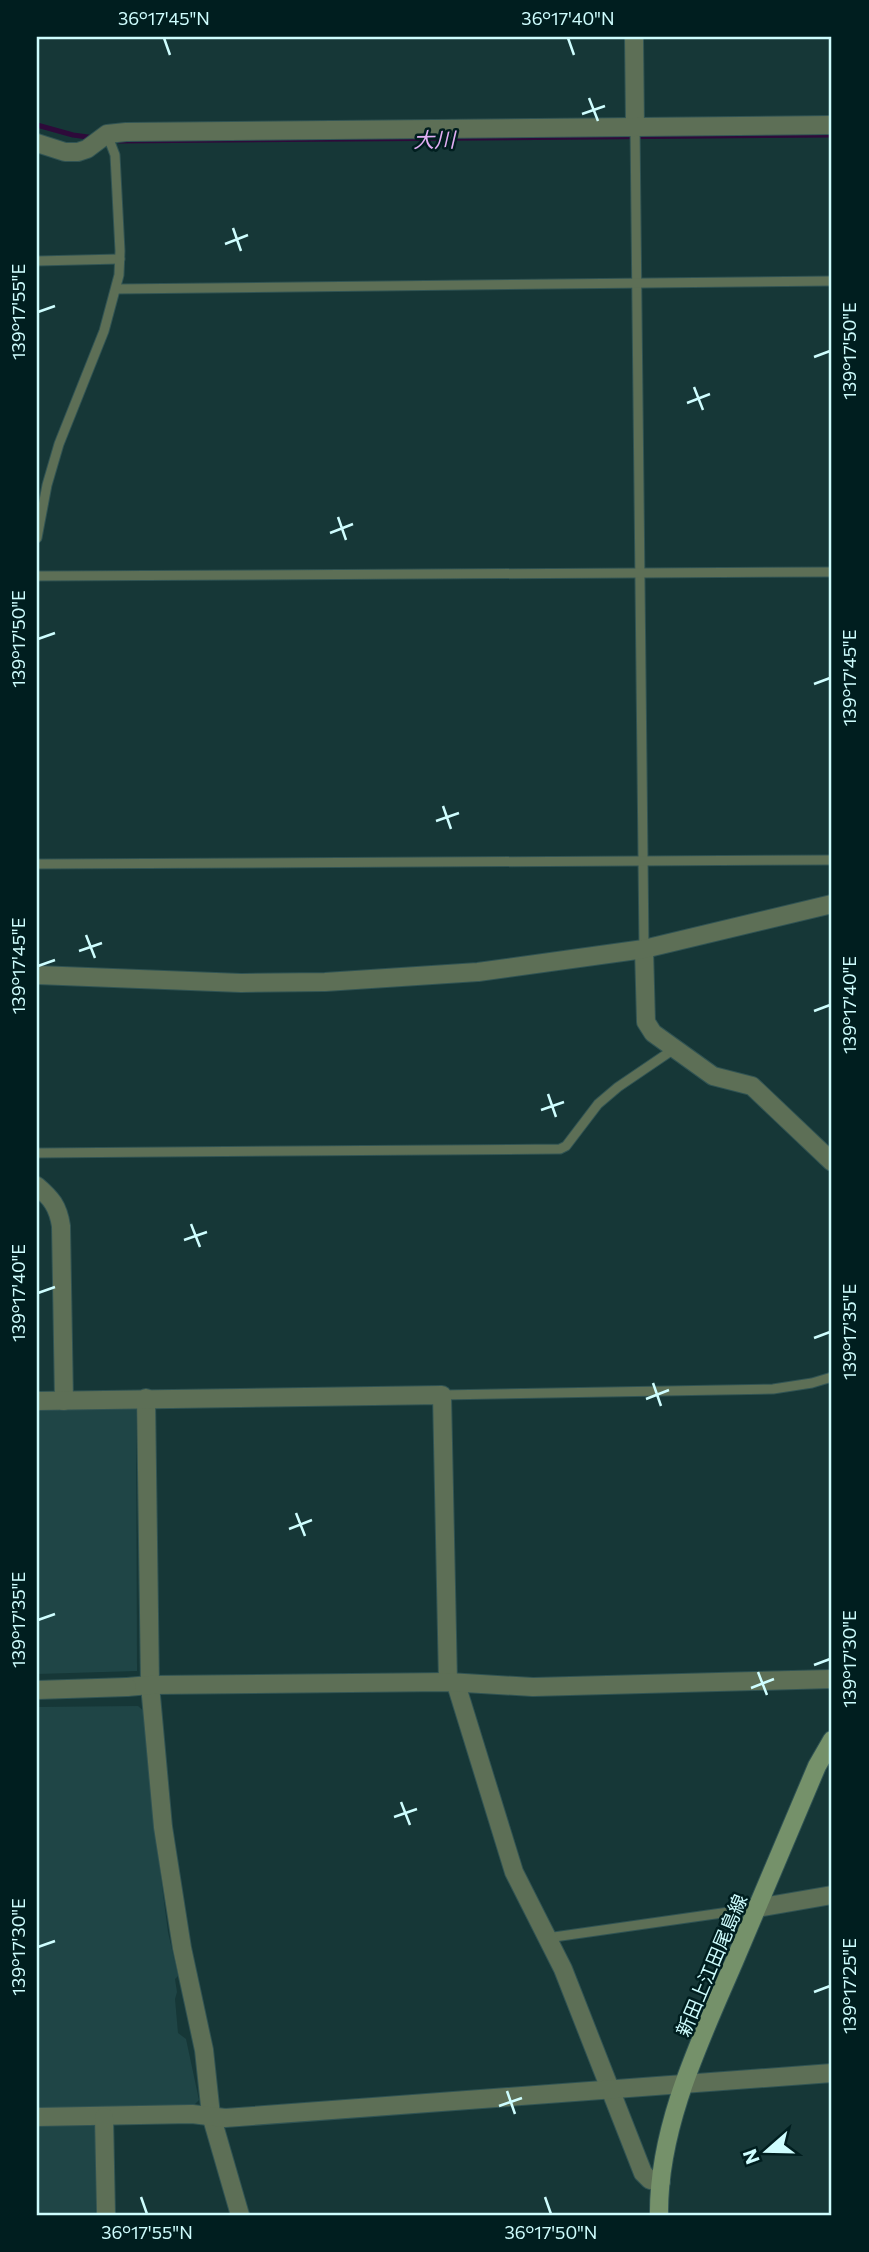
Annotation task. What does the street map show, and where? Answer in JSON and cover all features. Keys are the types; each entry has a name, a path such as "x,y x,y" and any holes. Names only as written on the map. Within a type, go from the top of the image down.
{"main road":[{"name":"新田上江田尾島線","path":"659,2215 665,2152 685,2083 817,1766 832,1740"}],"street":[{"path":"634,37 635,127"},
{"path":"37,143 65,152 78,152 107,134 832,125"},
{"path":"37,975 240,983 325,982 478,972 644,949 832,904"},
{"path":"644,949 646,1022 653,1033 713,1076 752,1086 832,1161"},
{"path":"37,1186 54,1201 60,1219 64,1401"},
{"path":"37,1401 442,1395 452,1683 514,1872 563,1969 643,2173 650,2180 661,2182"},
{"path":"146,1398 150,1685 170,1883 204,2050 211,2115 240,2215"},
{"path":"37,1690 150,1685 452,1683 533,1687 832,1679"},
{"path":"757,1908 832,1895"},
{"path":"37,2117 211,2115 225,2118 832,2073"},
{"path":"104,2117 106,2215"}],"lane":[{"path":"635,127 644,949"},
{"path":"37,538 47,485 59,444 104,331 116,289 120,259 115,155 107,134"},
{"path":"37,261 120,259"},
{"path":"116,289 832,281"},
{"path":"37,576 832,572"},
{"path":"37,864 832,860"},
{"path":"37,1153 560,1149 566,1146 598,1104 674,1049"},
{"path":"442,1395 773,1389 832,1377"},
{"path":"547,1938 757,1908"}],"shaded area":[{"path":"136,1408 137,1671 37,1674 37,1409"},
{"path":"138,1706 146,1713 157,1848 168,1932 178,1976 175,1979 175,1999 178,2033 186,2039 199,2100 192,2107 37,2109 37,1707"},
{"path":"95,2124 96,2215 37,2215 37,2125"}],"waterway":[{"name":"大川","path":"37,125 95,138"},
{"name":"大川","path":"119,141 832,135"}]}
